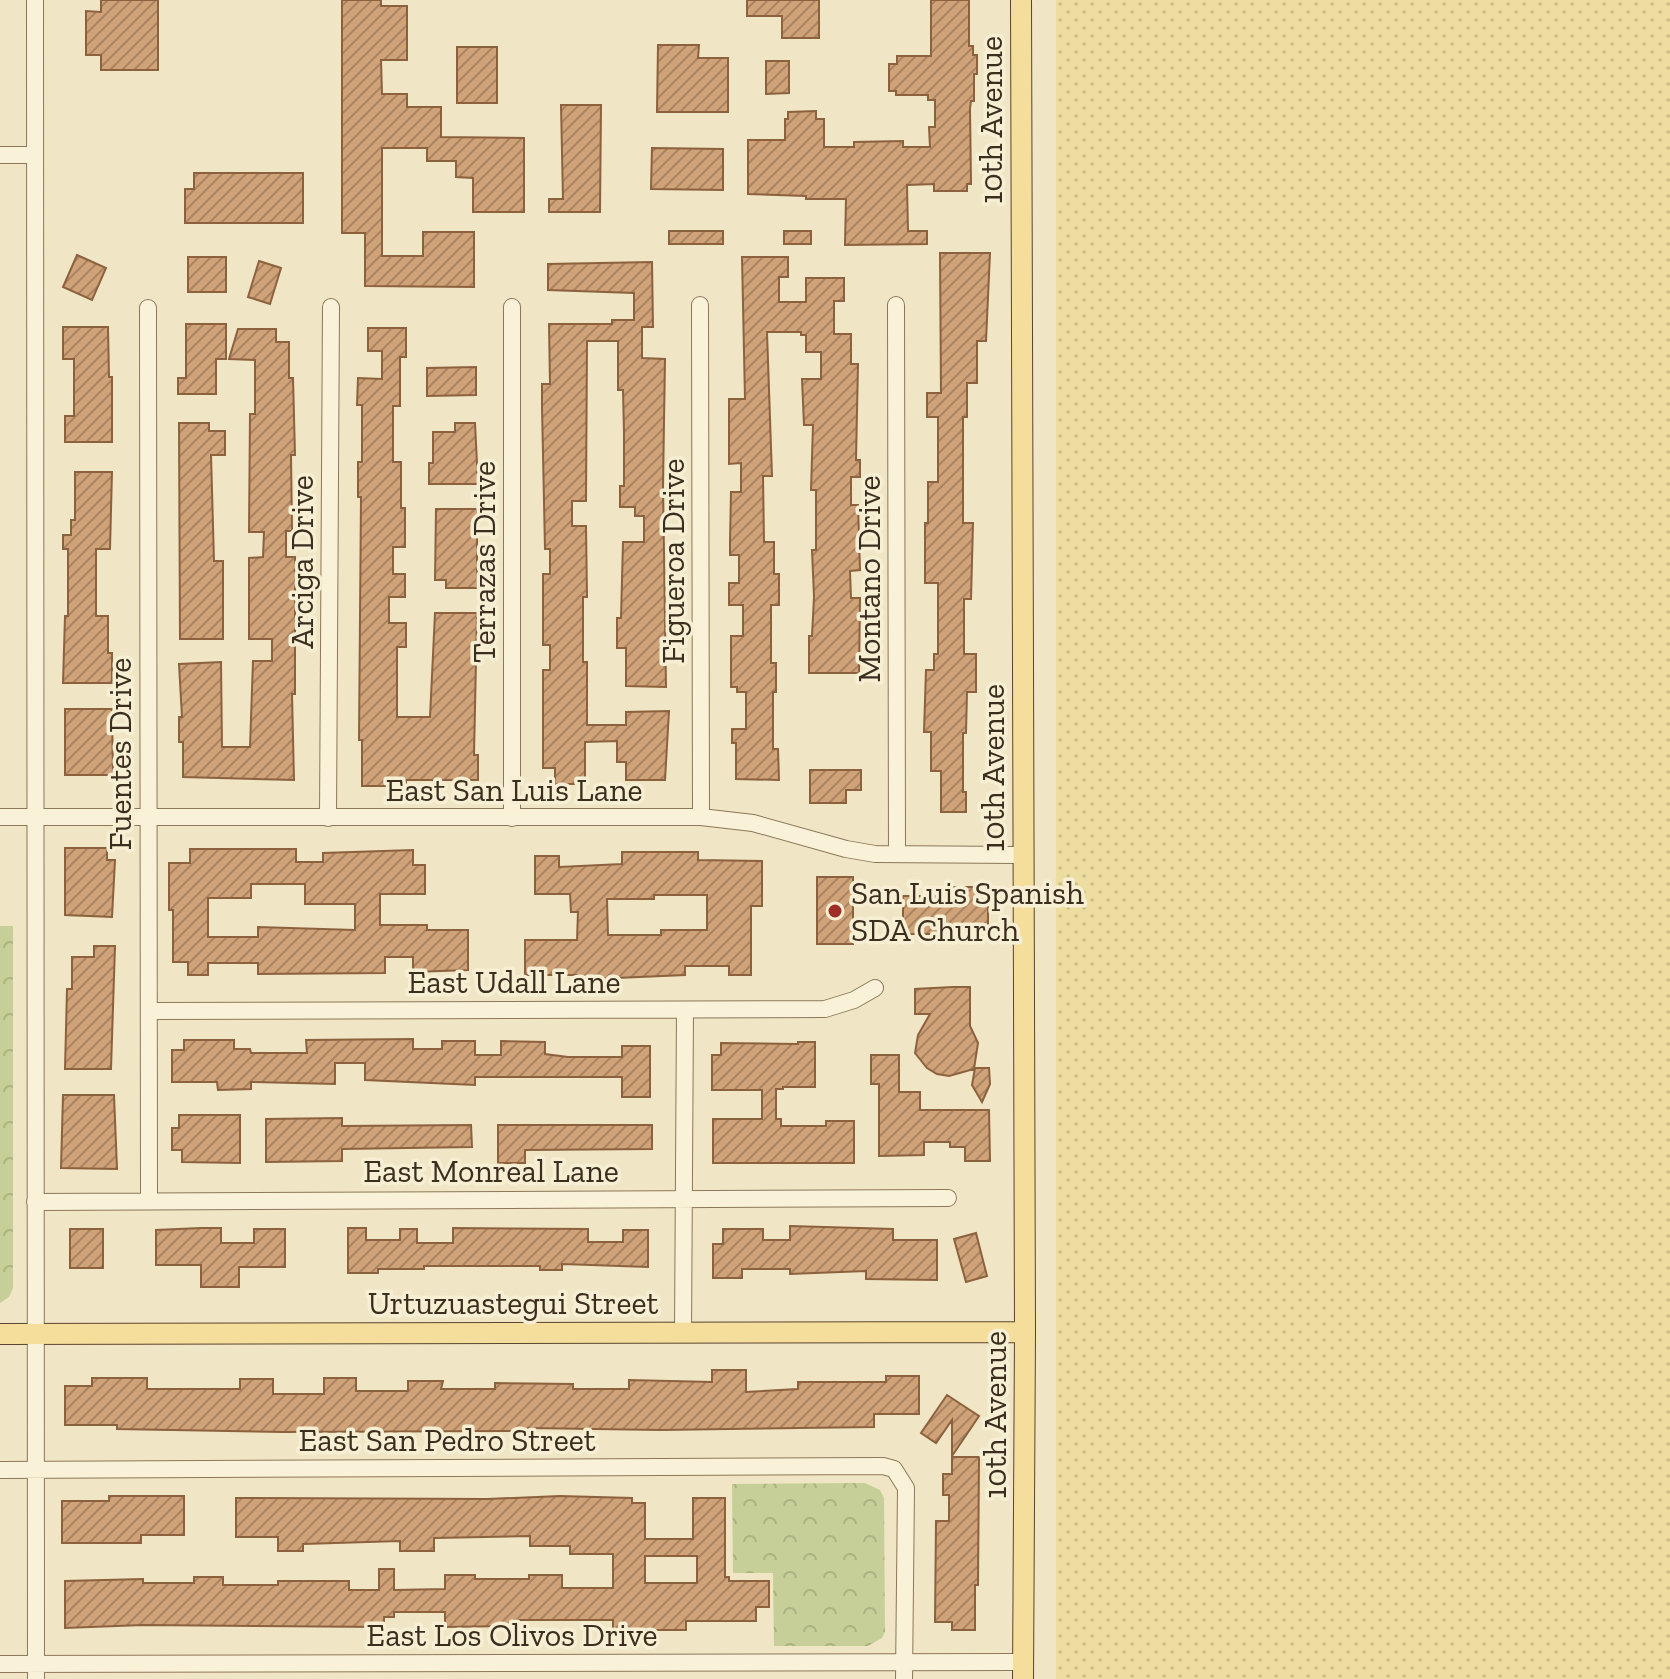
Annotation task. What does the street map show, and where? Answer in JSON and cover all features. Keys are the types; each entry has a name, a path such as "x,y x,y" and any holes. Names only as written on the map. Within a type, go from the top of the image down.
{"main road":[{"name":"10th Avenue","path":"1021,0 1025,1332 1023,1670"},
{"name":"Urtuzuastegui Street","path":"0,1334 1025,1332"}],"street":[{"path":"35,0 36,1672"},
{"path":"0,155 35,155"},
{"name":"Figueroa Drive","path":"700,305 701,817"},
{"name":"Montano Drive","path":"896,305 897,854"},
{"name":"Arciga Drive","path":"328,818 331,307"},
{"name":"Terrazas Drive","path":"512,307 512,818"},
{"name":"Fuentes Drive","path":"148,308 149,1200"},
{"name":"East San Luis Lane","path":"0,817 701,817 753,823 875,854 1023,855"},
{"name":"East Udall Lane","path":"149,1011 825,1009 854,1000 875,988"},
{"path":"683,1333 685,1010"},
{"name":"East Monreal Lane","path":"35,1202 948,1198"},
{"name":"East San Pedro Street","path":"0,1470 871,1464 894,1469 906,1488 904,1670"},
{"name":"East Los Olivos Drive","path":"0,1664 36,1672 1023,1670"}],"sand":[{"path":"1056,0 1670,0 1670,1679 1056,1679"}],"green space":[{"path":"0,926 13,926 13,1288 9,1297 0,1303"},
{"path":"865,1483 880,1490 884,1498 885,1632 882,1638 868,1646 774,1646 773,1573 733,1573 732,1484"}],"building":[{"path":"101,0 158,0 158,70 101,70 101,55 86,55 86,11 101,12"},
{"path":"342,0 381,0 381,6 407,6 407,60 381,60 382,94 407,94 407,107 441,107 441,137 524,138 524,212 473,212 473,178 456,177 456,161 427,161 427,148 382,148 382,256 423,256 423,232 474,232 474,287 365,286 365,233 342,233"},
{"path":"747,0 819,0 819,38 782,38 782,16 747,16"},
{"path":"931,0 969,0 969,46 973,46 973,55 977,55 977,74 974,74 974,101 971,101 970,109 971,184 967,184 967,191 934,191 934,184 907,185 908,231 927,231 927,244 845,245 846,199 748,194 748,140 785,140 788,112 816,111 816,119 824,119 824,147 854,147 854,142 903,141 903,147 930,147 929,127 935,127 935,100 928,100 928,95 896,95 896,91 889,91 889,64 897,64 897,56 931,56"},
{"path":"658,45 699,45 698,58 728,58 728,112 657,112"},
{"path":"457,47 497,47 497,103 457,103"},
{"path":"766,61 789,61 789,93 766,94"},
{"path":"561,105 601,105 600,212 549,212 549,199 563,199"},
{"path":"652,148 723,149 723,190 651,189"},
{"path":"194,173 303,173 303,223 185,223 185,189 194,189"},
{"path":"669,231 723,231 723,244 669,244"},
{"path":"784,231 811,231 811,244 784,244"},
{"path":"940,253 990,253 986,341 977,341 977,383 967,383 967,417 963,417 963,523 973,523 971,599 964,599 964,654 976,654 976,692 967,692 966,733 963,733 966,812 941,812 941,771 931,771 931,732 924,732 926,670 934,670 934,654 938,654 938,583 925,583 925,523 928,523 928,482 938,482 938,417 927,417 927,393 941,393"},
{"path":"77,255 106,268 92,300 63,287"},
{"path":"188,257 226,257 226,292 188,292"},
{"path":"742,257 788,257 788,277 779,277 779,302 806,302 806,278 844,278 844,301 834,301 834,334 851,334 851,364 858,364 856,460 860,460 860,477 851,477 851,505 858,505 860,570 850,571 851,598 860,598 859,673 809,673 816,490 811,490 813,425 804,425 802,379 821,379 821,352 806,352 806,335 801,335 801,332 767,332 772,476 763,476 764,542 774,542 774,574 779,574 779,605 771,605 771,663 776,663 773,749 778,749 779,780 736,779 736,743 732,743 732,729 746,729 746,692 737,692 737,687 731,687 731,636 743,636 743,605 729,605 729,583 739,583 739,555 730,555 730,542 731,492 741,492 741,463 729,464 729,399 745,399"},
{"path":"259,261 281,268 270,304 248,297"},
{"path":"652,262 653,327 642,327 642,358 665,359 666,687 626,686 626,648 617,648 623,542 644,542 644,516 635,516 635,507 620,507 620,486 624,486 624,433 623,390 618,390 618,341 587,341 586,501 572,501 572,526 586,526 587,597 583,597 583,662 587,662 587,725 626,725 626,712 669,711 665,780 626,780 626,762 617,762 617,741 585,742 585,784 555,784 555,768 543,768 543,670 550,670 550,645 543,645 543,574 550,574 550,549 545,549 542,384 550,384 549,324 612,324 612,320 634,320 634,293 548,290 548,264"},
{"path":"186,324 226,324 226,359 216,359 216,394 178,394 178,378 186,378"},
{"path":"63,327 108,327 112,442 65,442 65,416 74,416 74,359 63,359"},
{"path":"368,328 406,328 406,357 400,357 400,406 393,406 393,462 401,462 401,508 405,508 405,547 393,547 393,574 405,574 405,597 389,597 389,623 406,623 406,647 397,647 397,717 430,717 435,613 477,613 474,755 478,755 478,780 406,780 406,786 362,786 362,740 359,740 361,497 358,497 358,462 362,462 362,405 357,405 358,378 382,379 382,351 368,351"},
{"path":"238,329 276,329 276,342 289,342 295,455 291,455 292,531 286,531 286,557 295,557 294,780 183,777 183,742 179,742 179,717 182,717 179,664 221,662 222,747 250,747 253,661 272,661 272,639 249,639 249,558 263,557 264,532 249,532 250,414 255,414 255,360 229,359"},
{"path":"476,367 476,395 427,396 427,368"},
{"path":"179,423 209,423 209,431 225,431 225,455 211,455 214,561 223,561 223,639 180,639"},
{"path":"455,423 475,423 478,484 429,484 433,432 455,432"},
{"path":"75,472 112,472 110,549 96,549 96,616 108,616 112,683 63,683 65,616 68,616 68,549 63,549 63,535 71,535 71,520 75,520"},
{"path":"436,509 477,509 477,588 446,588 446,580 435,580"},
{"path":"65,709 112,709 113,775 65,775"},
{"path":"810,770 861,770 861,790 846,790 846,803 810,803"},
{"path":"65,848 107,848 107,860 115,860 112,917 65,915"},
{"path":"190,849 296,849 296,862 323,862 323,853 413,850 413,865 425,865 425,894 380,894 380,925 427,925 427,930 468,930 468,970 413,972 413,957 385,957 385,973 258,974 258,963 208,963 208,975 188,975 188,962 173,962 169,863 190,863","holes":["251,884 305,884 305,904 355,904 355,930 258,927 258,937 208,937 208,898 251,898"]},
{"path":"622,852 698,852 698,860 762,861 762,906 751,906 751,975 729,975 729,966 685,966 685,975 593,979 593,991 577,991 577,975 525,975 525,940 577,940 578,912 571,912 570,894 535,894 535,856 559,856 559,867 622,864","holes":["707,895 707,930 661,930 661,935 608,935 607,899"]},
{"name":"San Luis Spanish SDA Church","path":"817,877 853,877 853,944 817,944"},
{"path":"952,887 988,887 988,926 943,926 943,934 903,934 903,896 952,896"},
{"path":"94,946 115,946 111,1069 65,1069 67,989 72,989 72,957 94,957"},
{"path":"970,987 970,1026 978,1043 974,1069 949,1076 927,1068 915,1053 918,1035 930,1014 915,1014 915,989"},
{"path":"413,1039 413,1049 442,1049 442,1041 475,1041 475,1055 501,1055 501,1041 545,1042 545,1054 568,1057 622,1057 622,1046 650,1046 650,1097 622,1097 622,1077 475,1077 475,1085 365,1080 365,1063 335,1063 335,1084 251,1082 251,1089 218,1090 217,1082 172,1082 172,1050 184,1050 184,1040 234,1040 234,1049 250,1049 251,1053 307,1053 306,1040"},
{"path":"815,1042 815,1087 776,1089 776,1119 781,1119 781,1126 826,1126 826,1121 854,1121 854,1163 713,1163 713,1119 762,1119 762,1090 712,1090 712,1055 721,1055 721,1043"},
{"path":"871,1055 899,1055 899,1092 920,1092 920,1110 989,1110 990,1161 965,1161 965,1147 950,1147 950,1142 924,1142 924,1155 879,1156 879,1084 871,1084"},
{"path":"975,1068 989,1068 990,1084 982,1102 972,1085"},
{"path":"63,1095 114,1095 117,1169 61,1168"},
{"path":"179,1115 240,1115 240,1163 182,1162 182,1150 172,1150 172,1128 179,1128"},
{"path":"342,1118 342,1126 471,1125 472,1147 342,1149 342,1161 266,1162 266,1119"},
{"path":"498,1125 652,1125 652,1149 525,1150 525,1163 498,1163"},
{"path":"790,1226 893,1229 893,1240 937,1240 937,1280 866,1279 866,1271 790,1274 790,1269 742,1269 742,1278 713,1278 713,1244 723,1244 723,1229 763,1229 763,1240 790,1240"},
{"path":"221,1228 221,1243 254,1243 254,1229 285,1229 285,1267 239,1267 239,1287 201,1287 201,1265 156,1265 156,1230"},
{"path":"348,1228 366,1228 366,1240 400,1240 400,1229 417,1229 417,1243 453,1243 453,1228 588,1229 588,1242 623,1242 623,1230 648,1230 648,1267 562,1264 562,1270 540,1270 540,1266 424,1266 424,1269 378,1269 378,1273 348,1273"},
{"path":"70,1229 103,1229 103,1268 70,1268"},
{"path":"976,1233 987,1276 966,1282 954,1239"},
{"path":"712,1370 746,1370 746,1392 798,1389 798,1382 886,1382 886,1376 919,1376 919,1414 874,1414 874,1427 661,1430 528,1428 528,1431 283,1432 65,1425 65,1386 92,1386 92,1378 147,1378 147,1389 240,1389 240,1379 273,1379 273,1394 324,1394 324,1378 356,1378 356,1391 408,1391 408,1381 443,1381 441,1389 495,1389 495,1383 573,1384 573,1389 629,1389 629,1380 712,1382"},
{"path":"947,1395 979,1416 952,1456 952,1420 936,1443 921,1433"},
{"path":"952,1457 979,1457 975,1630 952,1630 952,1622 935,1622 936,1521 949,1521 949,1495 943,1495 943,1474 952,1474"},
{"path":"109,1496 184,1496 184,1535 141,1535 141,1543 62,1543 62,1501 109,1501"},
{"path":"560,1496 632,1498 632,1503 645,1503 645,1539 693,1539 693,1498 725,1498 725,1577 729,1577 729,1581 769,1581 769,1607 756,1607 756,1621 686,1621 686,1630 645,1632 613,1632 613,1620 514,1620 514,1626 445,1627 445,1612 394,1612 394,1617 384,1617 384,1627 143,1625 65,1628 65,1581 143,1579 143,1583 194,1583 194,1577 223,1577 223,1585 349,1581 349,1590 379,1590 379,1569 394,1569 394,1590 445,1589 445,1575 475,1575 475,1579 529,1579 529,1575 562,1575 562,1588 613,1588 613,1554 570,1554 570,1546 530,1546 530,1536 434,1538 434,1551 400,1551 400,1541 303,1544 303,1551 278,1551 278,1537 236,1537 236,1498 487,1499","holes":["645,1556 697,1556 697,1583 645,1583"]}],"place":[{"name":"San Luis Spanish SDA Church","path":"835,911"}]}
